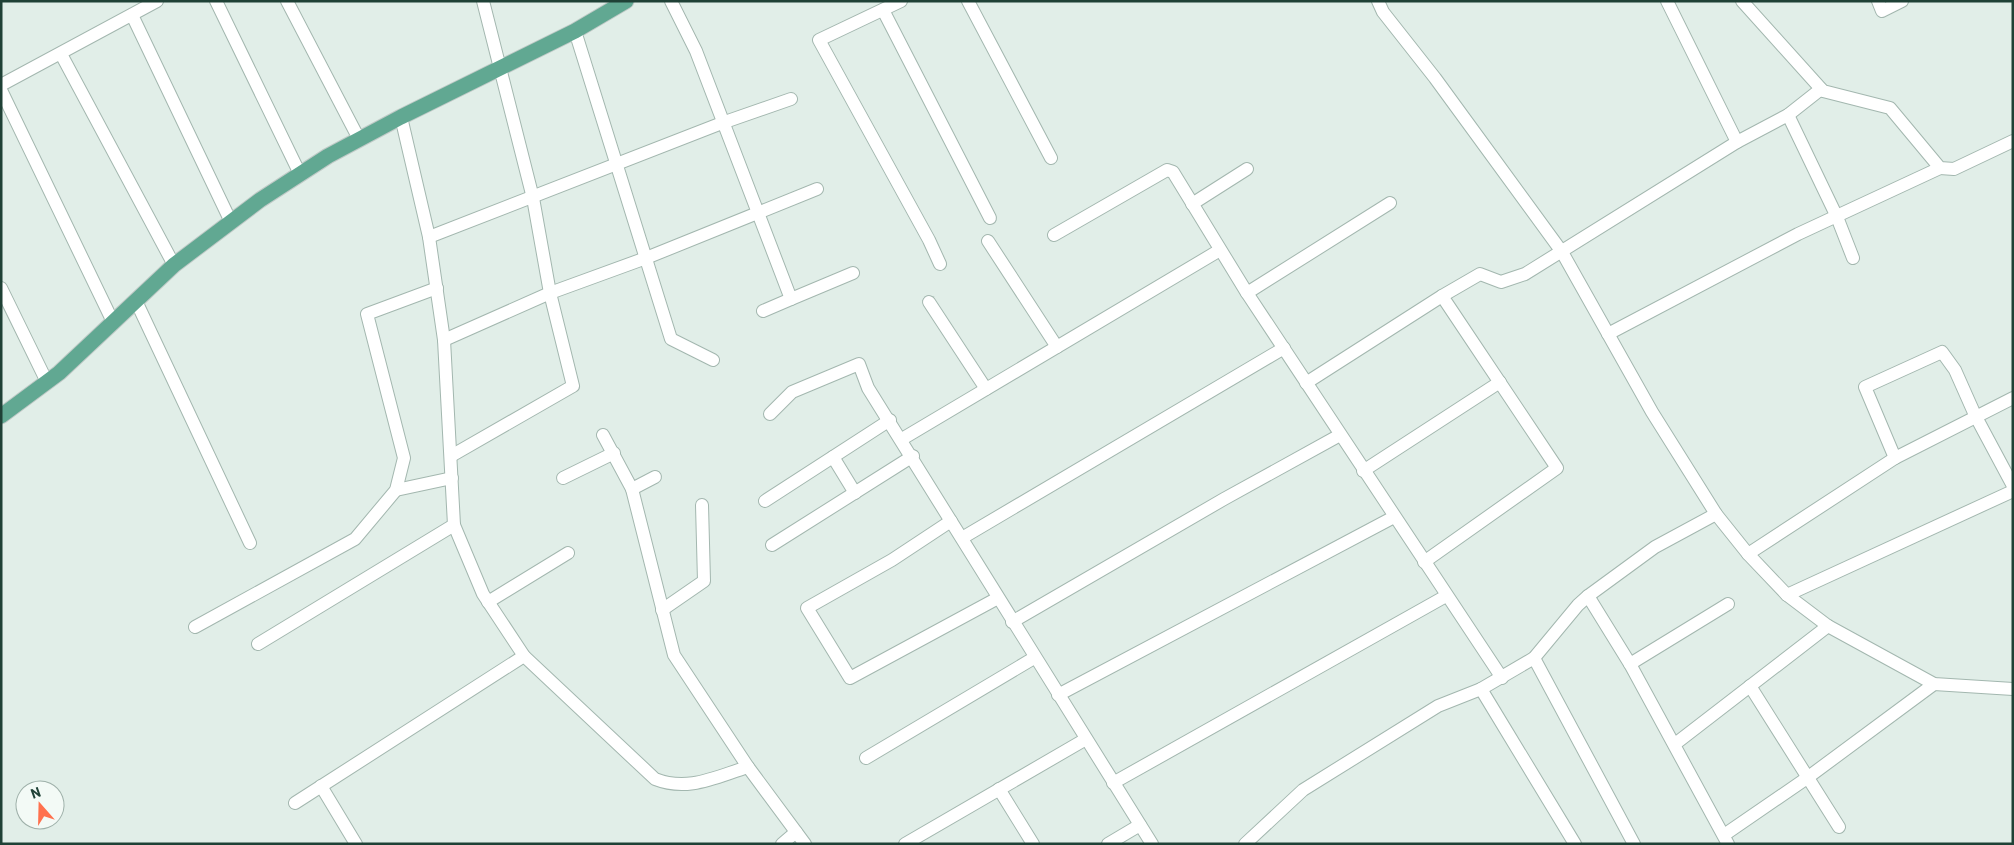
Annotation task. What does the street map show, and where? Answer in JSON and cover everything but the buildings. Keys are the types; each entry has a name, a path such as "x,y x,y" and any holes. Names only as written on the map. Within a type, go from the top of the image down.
{"main road":[{"path":"1,416 47,382 174,265 260,200 360,139 575,31 626,1"}],"street":[{"path":"1,85 156,1"},
{"path":"216,1 300,174"},
{"path":"287,1 360,139"},
{"path":"451,456 573,386 550,293 533,198 483,1"},
{"path":"671,1 696,52 791,299"},
{"path":"901,1 819,40 929,240 940,264"},
{"path":"968,1 1051,158"},
{"path":"1378,1 1383,12 1435,78 1562,252 1652,412 1716,514 1748,554 1787,595 1828,626 1934,684 2013,689"},
{"path":"1667,1 1737,142"},
{"path":"1742,1 1821,89 1858,102 1890,108 1940,168"},
{"path":"1878,1 1882,11 1902,1"},
{"path":"882,10 990,218"},
{"path":"132,15 231,222"},
{"path":"575,31 672,339 713,360"},
{"path":"61,54 174,265"},
{"path":"1306,383 1442,296 1480,274 1501,282 1525,274 1737,142 1788,115 1821,89"},
{"path":"1,90 113,322"},
{"path":"429,237 722,123 791,99"},
{"path":"1788,115 1837,217 1853,258"},
{"path":"401,117 429,237 444,340 454,525 488,602 524,656 655,779 671,786 685,786 748,767"},
{"path":"1608,334 1798,234 1940,168 1954,168 2013,141"},
{"path":"1192,204 1247,169"},
{"path":"1054,235 1167,170 1173,172 1247,293 1363,471 1502,678"},
{"path":"444,340 550,293 646,258 817,189"},
{"path":"1247,293 1390,203"},
{"path":"988,241 1058,347"},
{"path":"902,439 1220,250"},
{"path":"763,311 853,273"},
{"path":"1,288 47,382"},
{"path":"195,627 355,539 396,490 404,458 367,314 437,288"},
{"path":"1424,562 1557,468 1442,296"},
{"path":"136,301 250,543"},
{"path":"929,302 986,389"},
{"path":"962,538 1284,348"},
{"path":"1895,458 1865,387 1942,352 1955,370 1975,415 2013,486"},
{"path":"770,414 792,392 859,364 868,388 913,456 1034,658 1152,844"},
{"path":"1363,471 1500,382"},
{"path":"1748,554 1895,458 1975,415 2013,398"},
{"path":"765,500 890,420"},
{"path":"603,434 632,489 674,655 748,767 805,844"},
{"path":"1012,622 1224,499 1340,435"},
{"path":"563,478 614,453"},
{"path":"772,545 913,456"},
{"path":"833,457 855,493"},
{"path":"632,489 655,477"},
{"path":"396,490 452,478"},
{"path":"1787,595 2013,491"},
{"path":"662,610 704,581 702,505"},
{"path":"1249,842 1303,790 1438,706 1481,689 1534,658 1578,605 1588,596 1655,547 1716,514"},
{"path":"1058,695 1394,517"},
{"path":"951,521 892,560 807,608 850,678 998,598"},
{"path":"258,644 454,525"},
{"path":"488,602 568,553"},
{"path":"1113,783 1446,596"},
{"path":"1588,596 1630,664 1726,839 1934,684"},
{"path":"1630,664 1728,604"},
{"path":"1675,744 1828,626"},
{"path":"295,803 524,656"},
{"path":"866,758 1034,658"},
{"path":"1534,658 1634,844"},
{"path":"1750,686 1839,827"},
{"path":"1481,689 1575,844"},
{"path":"905,844 1086,739"},
{"path":"321,786 356,844"},
{"path":"999,789 1033,844"},
{"path":"1108,844 1140,825"},
{"path":"782,844 796,832"}]}
